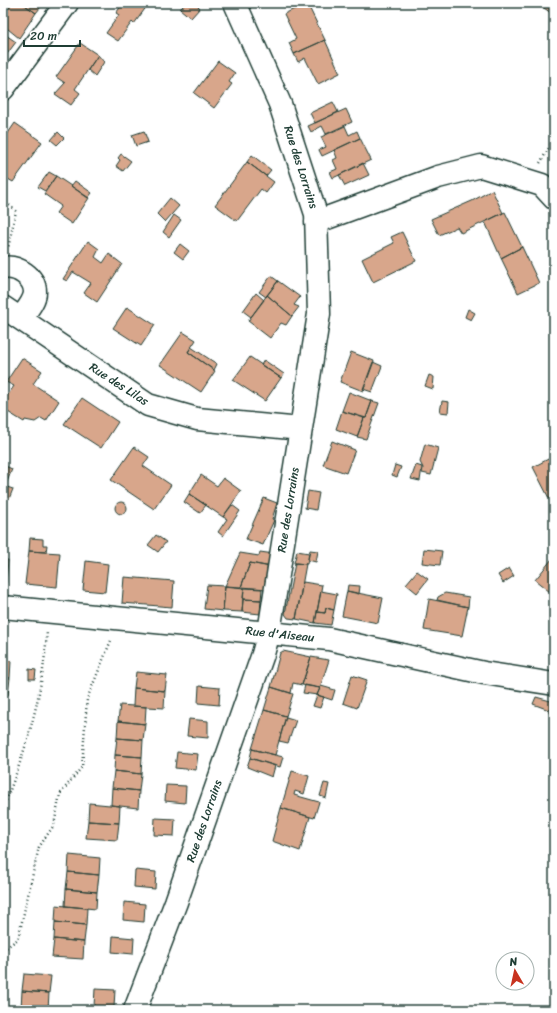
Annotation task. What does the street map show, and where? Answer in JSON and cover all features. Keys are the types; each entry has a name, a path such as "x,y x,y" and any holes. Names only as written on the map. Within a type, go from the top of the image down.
{"street":[{"path":"3,89 67,3"},
{"name":"Rue des Lorrains","path":"135,1010 176,902 263,654 269,632 319,314 316,218 280,104 235,3"},
{"path":"316,218 438,177 481,166 542,185 554,198"},
{"path":"4,267 15,268 22,272 32,283 35,292 34,297 22,318"},
{"name":"Rue des Lilas","path":"3,307 22,318 148,405 197,418 301,429"},
{"name":"Rue d'Aiseau","path":"3,607 48,610 329,639 484,673 554,684"}],"path":[{"path":"529,181 554,139"},
{"path":"3,200 16,210 4,267"},
{"path":"3,808 16,776 35,716 44,667 48,610"},
{"path":"3,950 18,939 39,847 54,825 60,794 82,766 88,699 111,640 126,618"}],"building":[{"path":"3,3 12,3 6,10 3,8"},
{"path":"12,3 22,3 36,13 19,38 3,25 3,15"},
{"path":"22,3 44,3 36,13"},
{"path":"119,3 142,3 147,6 134,24 132,22 118,41 106,33 119,15 116,13 122,5"},
{"path":"186,3 195,3 200,8 191,18 180,9"},
{"path":"307,3 325,40 294,54 289,43 296,39 284,14"},
{"path":"537,3 554,3 554,8 551,13"},
{"path":"3,33 16,42 7,54 3,51"},
{"path":"325,40 340,73 318,84 305,58 298,62 294,54"},
{"path":"80,43 98,55 75,89 80,93 71,105 55,94 65,83 56,77"},
{"path":"98,55 104,62 95,76 88,70"},
{"path":"218,61 235,73 229,82 232,84 214,108 194,93"},
{"path":"333,102 338,112 315,123 310,113"},
{"path":"346,109 352,122 326,134 322,126 311,132 308,126"},
{"path":"15,123 42,142 13,182 3,176 3,148 8,142 4,139"},
{"path":"345,126 349,135 357,131 360,138 322,156 319,150 326,147 321,137"},
{"path":"144,131 148,142 136,146 132,135"},
{"path":"58,132 64,138 57,145 51,140"},
{"path":"360,138 371,160 333,178 330,172 337,169 333,160 337,158 334,150"},
{"path":"121,154 131,161 123,171 116,166 120,160 118,158"},
{"path":"252,155 271,170 266,176 247,162"},
{"path":"247,162 274,182 266,193 261,189 237,221 215,205"},
{"path":"363,163 369,175 345,186 339,175"},
{"path":"49,172 56,176 45,191 38,187"},
{"path":"56,176 89,198 72,224 56,213 61,206 44,194"},
{"path":"75,181 92,193 88,198 71,186"},
{"path":"492,190 503,213 461,233 457,227 439,235 431,219 472,201"},
{"path":"170,198 179,206 165,222 157,214"},
{"path":"505,212 522,247 501,258 485,222"},
{"path":"174,215 181,220 169,237 163,232"},
{"path":"402,232 416,261 373,282 362,259 394,243 391,237"},
{"path":"88,241 99,249 95,257 103,263 109,254 122,264 97,302 84,293 91,283 73,272 67,281 63,279"},
{"path":"180,244 189,251 183,259 174,252"},
{"path":"522,247 539,283 518,293 501,258"},
{"path":"271,276 278,281 266,297 259,292"},
{"path":"278,281 300,297 294,305 299,307 292,316 267,295"},
{"path":"256,293 264,300 251,317 243,311"},
{"path":"267,295 292,316 286,325 281,323 270,338 248,321"},
{"path":"127,307 155,325 141,346 113,328"},
{"path":"468,309 475,313 471,320 465,317"},
{"path":"183,332 196,340 188,352 215,371 201,392 160,365"},
{"path":"191,347 217,364 214,370 188,352"},
{"path":"351,352 374,361 363,391 340,382"},
{"path":"250,357 281,378 265,401 233,380"},
{"path":"22,358 42,371 33,384 59,401 46,421 41,418 35,422 25,420 24,422 3,409 3,402 14,386 6,382"},
{"path":"264,360 284,374 281,378 261,365"},
{"path":"373,362 382,366 372,392 363,389"},
{"path":"429,375 434,377 433,389 425,386"},
{"path":"349,392 372,401 366,418 342,411"},
{"path":"82,398 118,422 101,448 64,424"},
{"path":"372,401 379,403 366,439 357,437 364,418 366,418"},
{"path":"442,401 449,402 448,413 440,412"},
{"path":"342,411 364,418 357,437 336,429"},
{"path":"332,441 355,450 346,473 323,465"},
{"path":"425,444 438,448 431,475 422,473 423,468 420,462"},
{"path":"134,447 149,457 143,466 171,485 154,509 111,480"},
{"path":"554,456 554,508 533,467"},
{"path":"3,465 12,469 7,482 3,481"},
{"path":"395,465 401,467 397,477 392,475"},
{"path":"416,465 422,467 420,481 411,479"},
{"path":"201,475 217,486 223,478 241,491 223,517 189,494"},
{"path":"7,487 13,489 9,499 3,496"},
{"path":"308,491 319,493 316,510 305,508"},
{"path":"189,494 206,505 200,513 184,502"},
{"path":"264,498 277,503 272,519 274,520 263,545 246,539"},
{"path":"119,502 123,502 127,508 123,514 119,514 115,510 115,506"},
{"path":"232,505 240,511 223,536 218,532 227,519 223,517"},
{"path":"156,535 166,542 158,552 148,545"},
{"path":"30,538 43,539 43,545 47,545 46,552 29,551"},
{"path":"424,549 442,551 440,565 422,563"},
{"path":"310,550 318,551 316,562 308,560"},
{"path":"29,551 60,553 57,587 25,584"},
{"path":"297,551 309,553 307,564 294,563"},
{"path":"260,552 274,554 271,567 250,563 241,587 225,586 240,553 259,556"},
{"path":"552,559 554,560 554,591 552,590 550,592 535,580"},
{"path":"3,560 8,560 6,583 3,583"},
{"path":"86,561 108,564 105,592 83,590"},
{"path":"250,563 271,567 267,589 241,587"},
{"path":"295,563 306,564 296,619 288,618 285,614"},
{"path":"509,568 514,576 503,583 498,575"},
{"path":"417,571 428,579 417,593 406,584"},
{"path":"124,577 174,581 172,607 122,603"},
{"path":"303,582 322,585 315,623 296,619"},
{"path":"207,585 225,586 223,611 204,609"},
{"path":"348,585 360,586 359,594 347,591"},
{"path":"225,586 244,588 242,612 223,611"},
{"path":"244,588 262,589 261,600 243,599"},
{"path":"321,591 337,594 334,610 326,608 325,613 317,612"},
{"path":"347,591 383,598 378,623 342,616"},
{"path":"445,593 469,597 468,607 437,600 438,597"},
{"path":"243,599 261,600 260,614 242,612"},
{"path":"429,599 468,607 462,636 424,630"},
{"path":"326,608 334,610 331,625 315,623 317,612 325,613"},
{"path":"283,651 311,657 302,685 293,683 291,693 271,687 280,653"},
{"path":"311,657 329,660 320,688 302,685"},
{"path":"3,660 11,661 10,678 3,677"},
{"path":"29,669 36,670 35,679 29,679"},
{"path":"136,672 167,675 165,691 134,688"},
{"path":"352,675 367,680 357,708 343,703"},
{"path":"3,677 10,678 8,695 3,695"},
{"path":"305,685 320,688 317,695 303,693"},
{"path":"199,686 220,688 219,705 198,703"},
{"path":"321,686 335,690 332,700 317,695"},
{"path":"271,687 293,694 286,716 264,710"},
{"path":"134,688 165,691 164,708 133,706"},
{"path":"317,695 324,697 320,708 313,706"},
{"path":"536,697 554,702 554,716 549,713 549,710 533,704"},
{"path":"120,705 146,707 145,724 118,721"},
{"path":"264,710 286,716 275,755 252,749"},
{"path":"286,717 296,720 288,743 279,741"},
{"path":"189,719 208,721 208,738 187,736"},
{"path":"118,721 145,724 143,740 117,738"},
{"path":"117,738 143,740 142,757 115,755"},
{"path":"252,749 283,757 280,767 250,758"},
{"path":"177,752 198,754 196,770 175,768"},
{"path":"115,755 142,757 141,774 114,771"},
{"path":"250,758 275,766 272,777 247,767"},
{"path":"114,771 141,774 139,791 112,788"},
{"path":"292,771 309,776 304,794 295,791 294,795 319,802 314,818 281,808"},
{"path":"324,783 329,784 326,798 320,796"},
{"path":"166,785 186,786 185,803 165,801"},
{"path":"112,788 139,791 138,808 111,805"},
{"path":"89,803 120,806 119,823 88,821"},
{"path":"281,808 310,817 300,851 272,841"},
{"path":"155,818 175,819 174,836 154,835"},
{"path":"88,821 119,823 117,840 86,838"},
{"path":"69,855 100,858 99,875 68,872"},
{"path":"135,870 156,872 155,889 134,887"},
{"path":"68,872 99,875 97,892 66,889"},
{"path":"66,889 97,892 96,909 65,906"},
{"path":"124,902 145,904 144,922 123,920"},
{"path":"56,905 87,908 86,925 55,922"},
{"path":"55,922 86,925 84,942 54,939"},
{"path":"113,936 134,938 133,954 112,952"},
{"path":"54,939 84,942 83,959 52,957"},
{"path":"24,974 51,976 49,993 22,991"},
{"path":"95,989 115,990 114,1007 94,1006"},
{"path":"22,991 49,993 48,1010 21,1008"}]}
